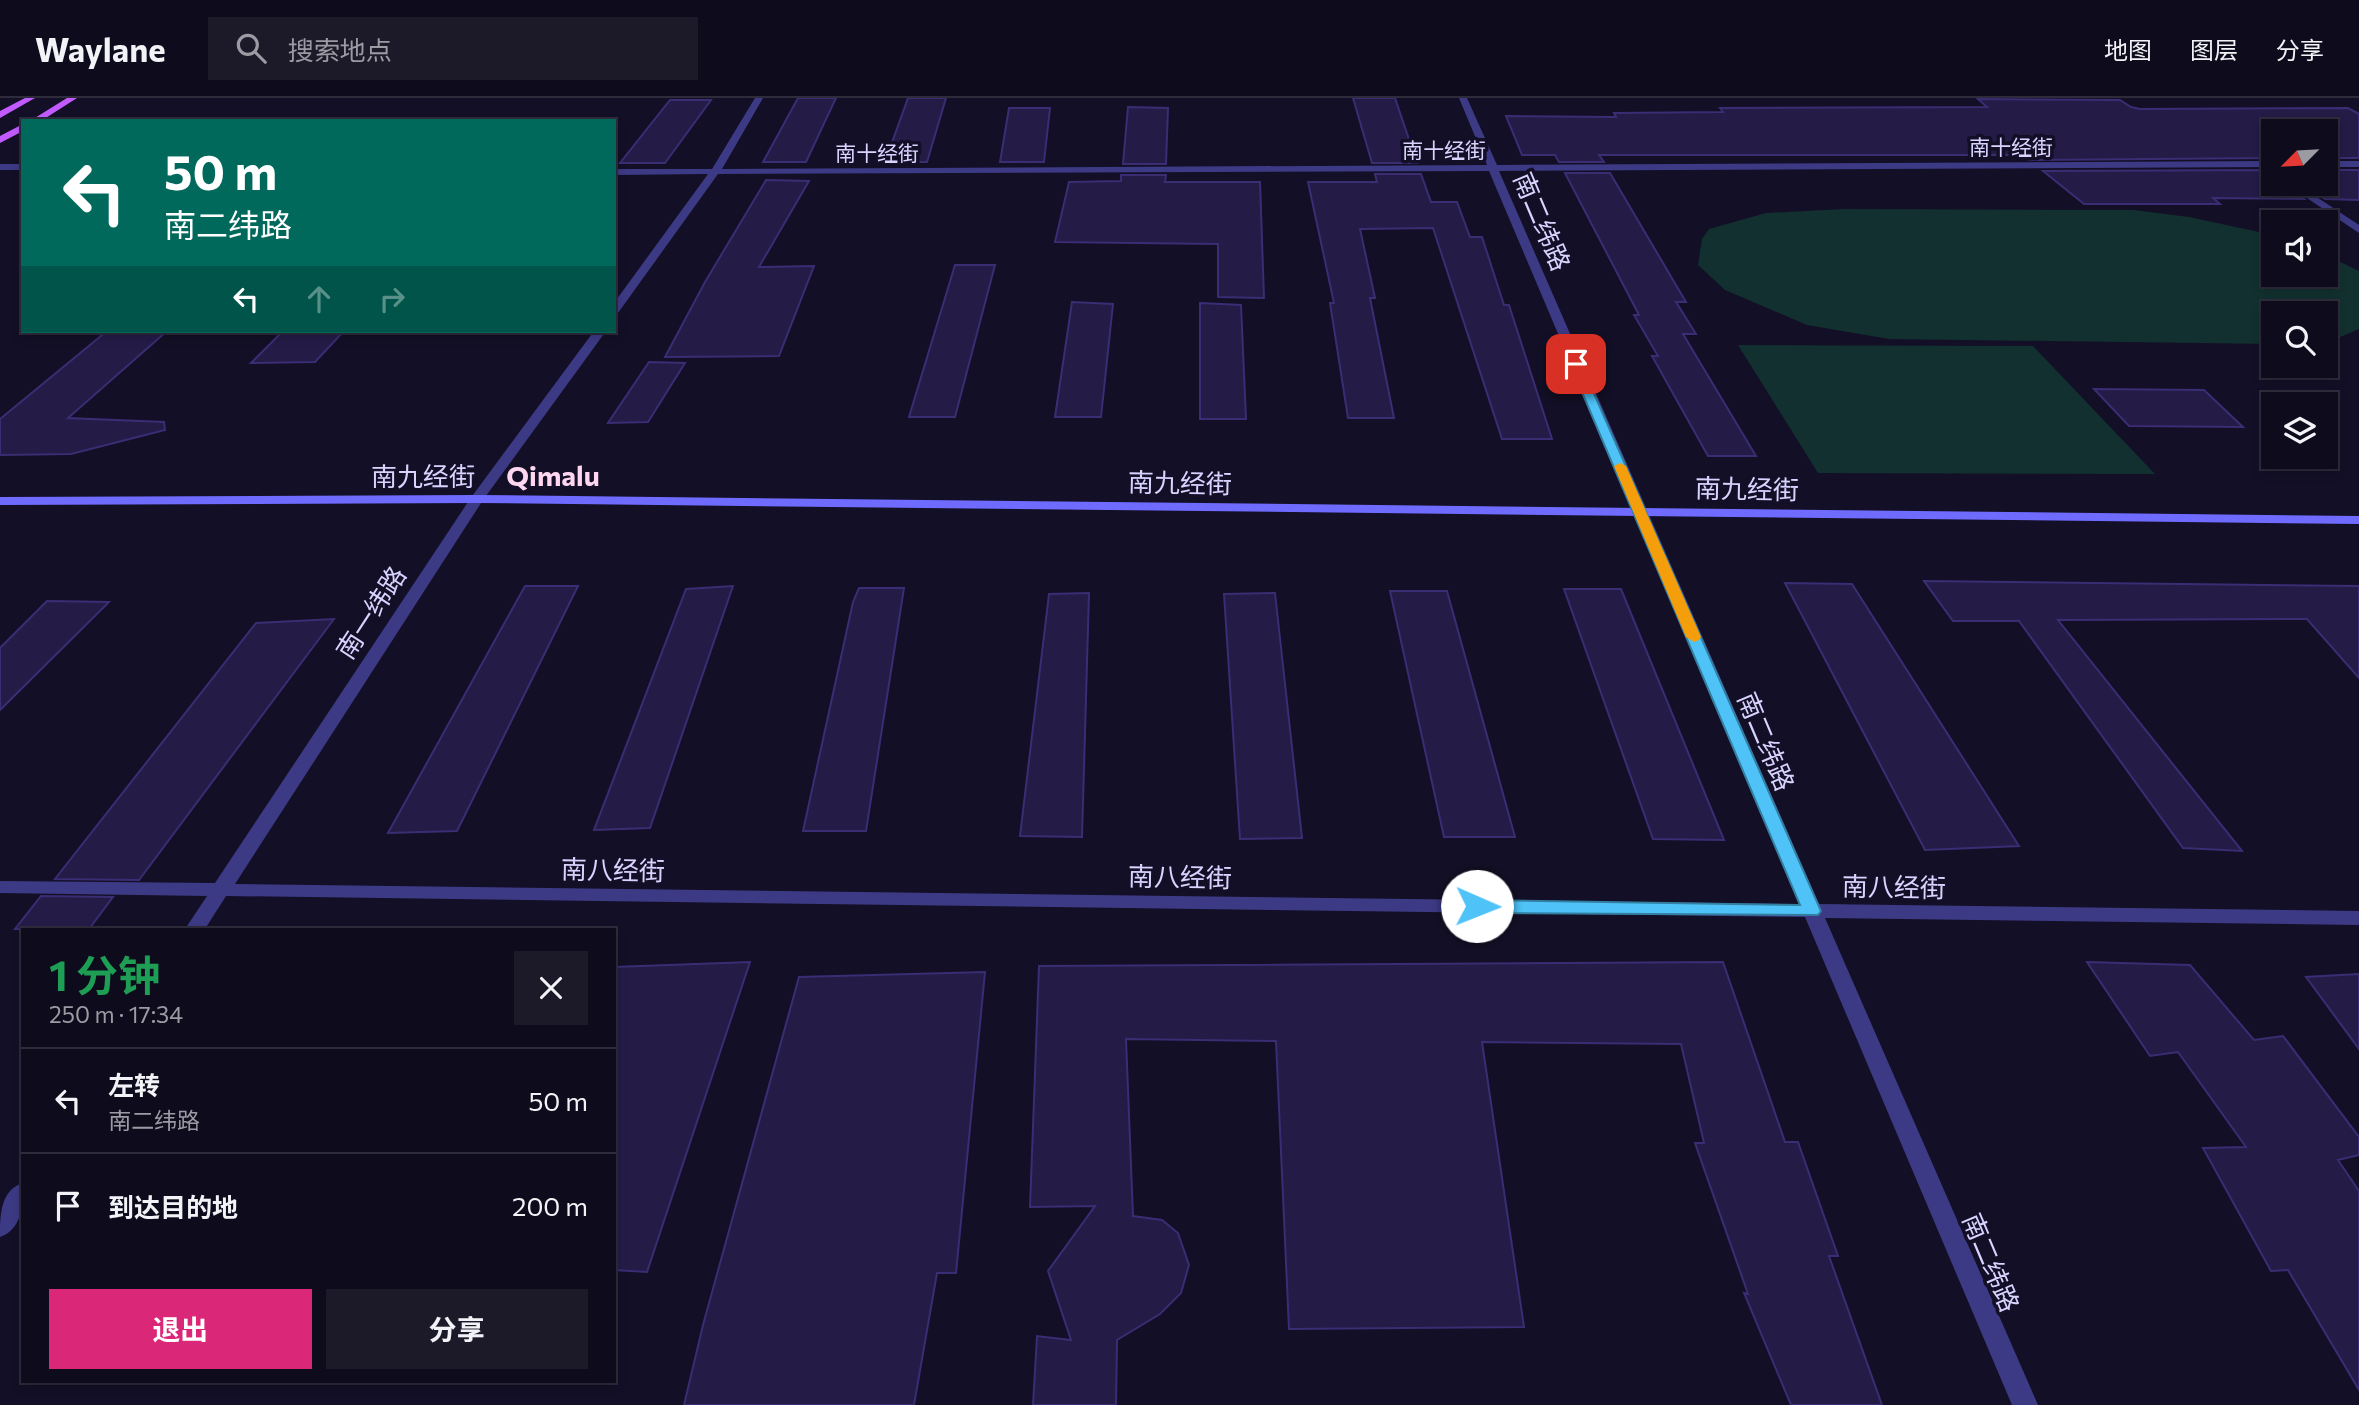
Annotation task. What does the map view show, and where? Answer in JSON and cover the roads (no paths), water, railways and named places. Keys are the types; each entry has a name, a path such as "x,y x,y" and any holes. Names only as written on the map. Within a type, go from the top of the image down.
{"main road":[{"path":"0,115 32,98"},
{"path":"37,119 74,98"},
{"path":"0,140 21,128"},
{"name":"南九经街","path":"0,501 477,499 2359,520"}],"street":[{"path":"616,308 715,172 759,98"},
{"name":"南二纬路","path":"1463,98 2025,1405"},
{"name":"南十经街","path":"616,172 2261,164"},
{"path":"2338,164 2359,164"},
{"path":"0,167 21,167"},
{"path":"2309,196 2359,230"},
{"name":"南一纬路","path":"196,928 477,499 599,333"},
{"name":"南八经街","path":"0,887 2359,918"},
{"path":"0,1227 21,1195"}],"district":[{"name":"Qimalu","path":"553,475"}]}
